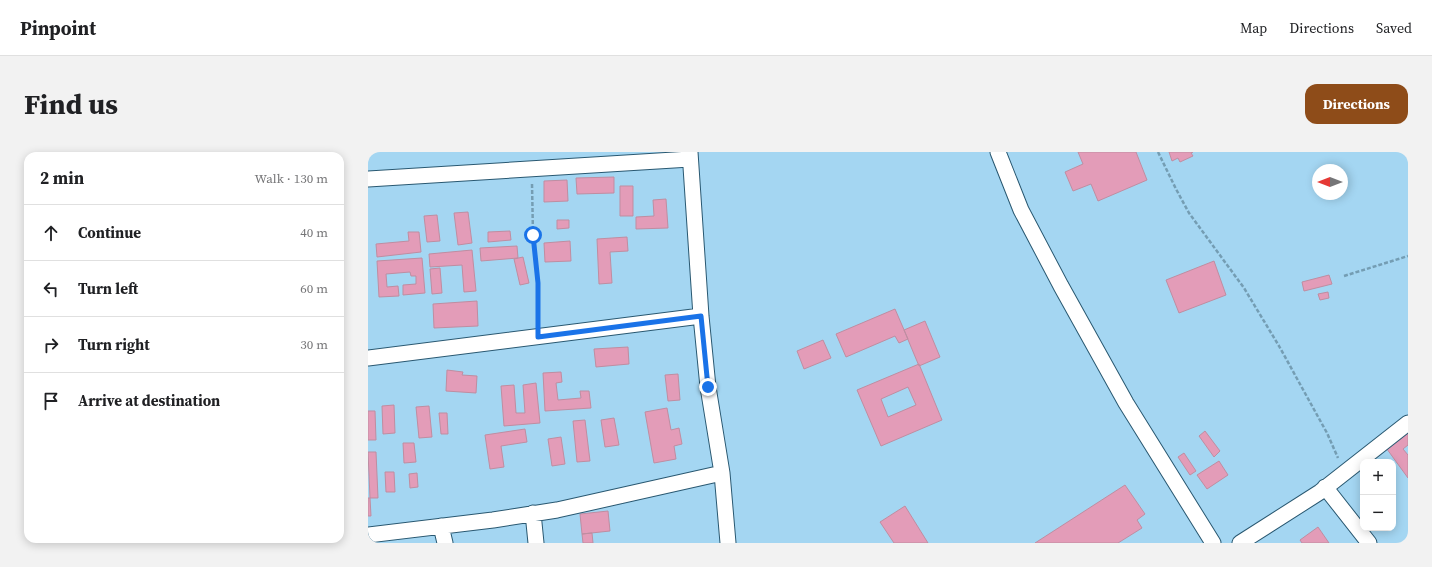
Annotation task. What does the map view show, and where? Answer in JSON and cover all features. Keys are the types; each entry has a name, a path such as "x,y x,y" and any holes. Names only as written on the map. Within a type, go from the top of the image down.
{"street":[{"path":"998,152 1021,210 1061,286 1126,403 1213,543"},
{"path":"368,179 532,169 690,156 701,316 708,387 722,473 728,543"},
{"path":"368,358 701,316"},
{"path":"1240,543 1325,487 1408,423"},
{"path":"368,535 533,513 606,500 722,473"},
{"path":"1325,487 1369,543"},
{"path":"533,513 536,543"},
{"path":"441,526 445,543"}],"path":[{"path":"1158,152 1189,213 1244,288 1276,340 1327,432 1344,473"},
{"path":"532,169 533,235 538,283 538,337"},
{"path":"1344,276 1408,256"}],"building":[{"path":"1078,152 1136,152 1147,180 1098,201 1091,184 1073,191 1065,172 1083,164"},
{"path":"1169,152 1193,152 1191,153 1193,156 1180,162 1178,158 1172,161"},
{"path":"614,177 614,193 577,194 576,178"},
{"path":"567,180 568,201 544,202 544,181"},
{"path":"620,186 633,186 633,216 620,216"},
{"path":"666,199 668,228 636,229 636,217 654,216 653,200"},
{"path":"468,212 472,243 458,245 454,213"},
{"path":"437,215 440,241 427,242 424,216"},
{"path":"557,220 569,220 569,228 557,229"},
{"path":"510,231 511,240 488,242 488,232"},
{"path":"408,232 419,232 421,252 377,257 376,244 409,241"},
{"path":"627,237 628,251 610,252 612,283 599,284 597,239"},
{"path":"570,241 571,261 545,262 544,243"},
{"path":"517,246 518,258 481,261 480,248"},
{"path":"472,250 476,291 464,292 462,265 430,267 429,254"},
{"path":"523,257 529,283 520,285 514,259"},
{"path":"422,258 425,293 403,295 403,285 416,284 416,276 411,276 410,272 386,274 387,287 398,286 399,296 379,297 377,261"},
{"path":"1214,261 1226,295 1179,313 1166,280"},
{"path":"440,268 442,293 432,294 430,269"},
{"path":"1329,275 1332,284 1304,291 1302,282"},
{"path":"1328,292 1329,298 1320,300 1318,294"},
{"path":"477,301 478,326 434,328 433,304"},
{"path":"895,309 908,339 899,343 895,336 846,357 836,334"},
{"path":"925,321 940,357 919,366 904,330"},
{"path":"823,340 831,358 804,369 797,351"},
{"path":"628,347 629,364 596,367 594,349"},
{"path":"919,364 942,420 881,446 857,390","holes":["908,387 916,405 888,417 881,399"]},
{"path":"447,370 463,372 462,375 477,376 476,393 446,391"},
{"path":"561,372 562,382 556,383 558,400 581,398 580,391 589,391 591,408 545,411 543,373"},
{"path":"678,374 680,400 668,401 665,375"},
{"path":"536,383 540,423 504,426 501,386 514,385 516,413 525,413 523,385"},
{"path":"394,405 395,433 383,434 382,406"},
{"path":"429,406 432,437 419,438 416,407"},
{"path":"667,408 671,430 679,428 682,444 674,446 676,459 654,463 645,412"},
{"path":"368,411 375,411 376,440 368,440"},
{"path":"439,413 447,413 448,434 441,434"},
{"path":"614,418 619,445 605,447 601,420"},
{"path":"585,420 590,461 577,462 573,421"},
{"path":"1408,428 1408,445 1403,449 1408,455 1408,478 1396,462 1396,459 1394,459 1384,445"},
{"path":"525,429 527,442 501,446 504,467 490,469 485,435"},
{"path":"1205,431 1220,451 1214,457 1199,436"},
{"path":"561,437 565,464 552,466 548,439"},
{"path":"403,443 414,443 416,462 404,463"},
{"path":"368,452 376,452 378,498 370,498"},
{"path":"1184,453 1196,471 1190,475 1178,457"},
{"path":"1219,461 1228,475 1207,489 1197,475"},
{"path":"385,472 394,472 395,492 386,492"},
{"path":"417,473 418,487 410,488 409,474"},
{"path":"1125,485 1145,514 1137,520 1142,528 1118,543 1035,543"},
{"path":"368,498 370,498 371,516 368,516"},
{"path":"905,506 928,543 894,543 880,522"},
{"path":"608,511 610,531 582,534 580,514"},
{"path":"1318,527 1329,543 1302,543 1300,540"},
{"path":"592,533 593,543 583,543 582,534"}],"route":[{"path":"533,235 538,283 538,337 701,316 708,387"}]}
